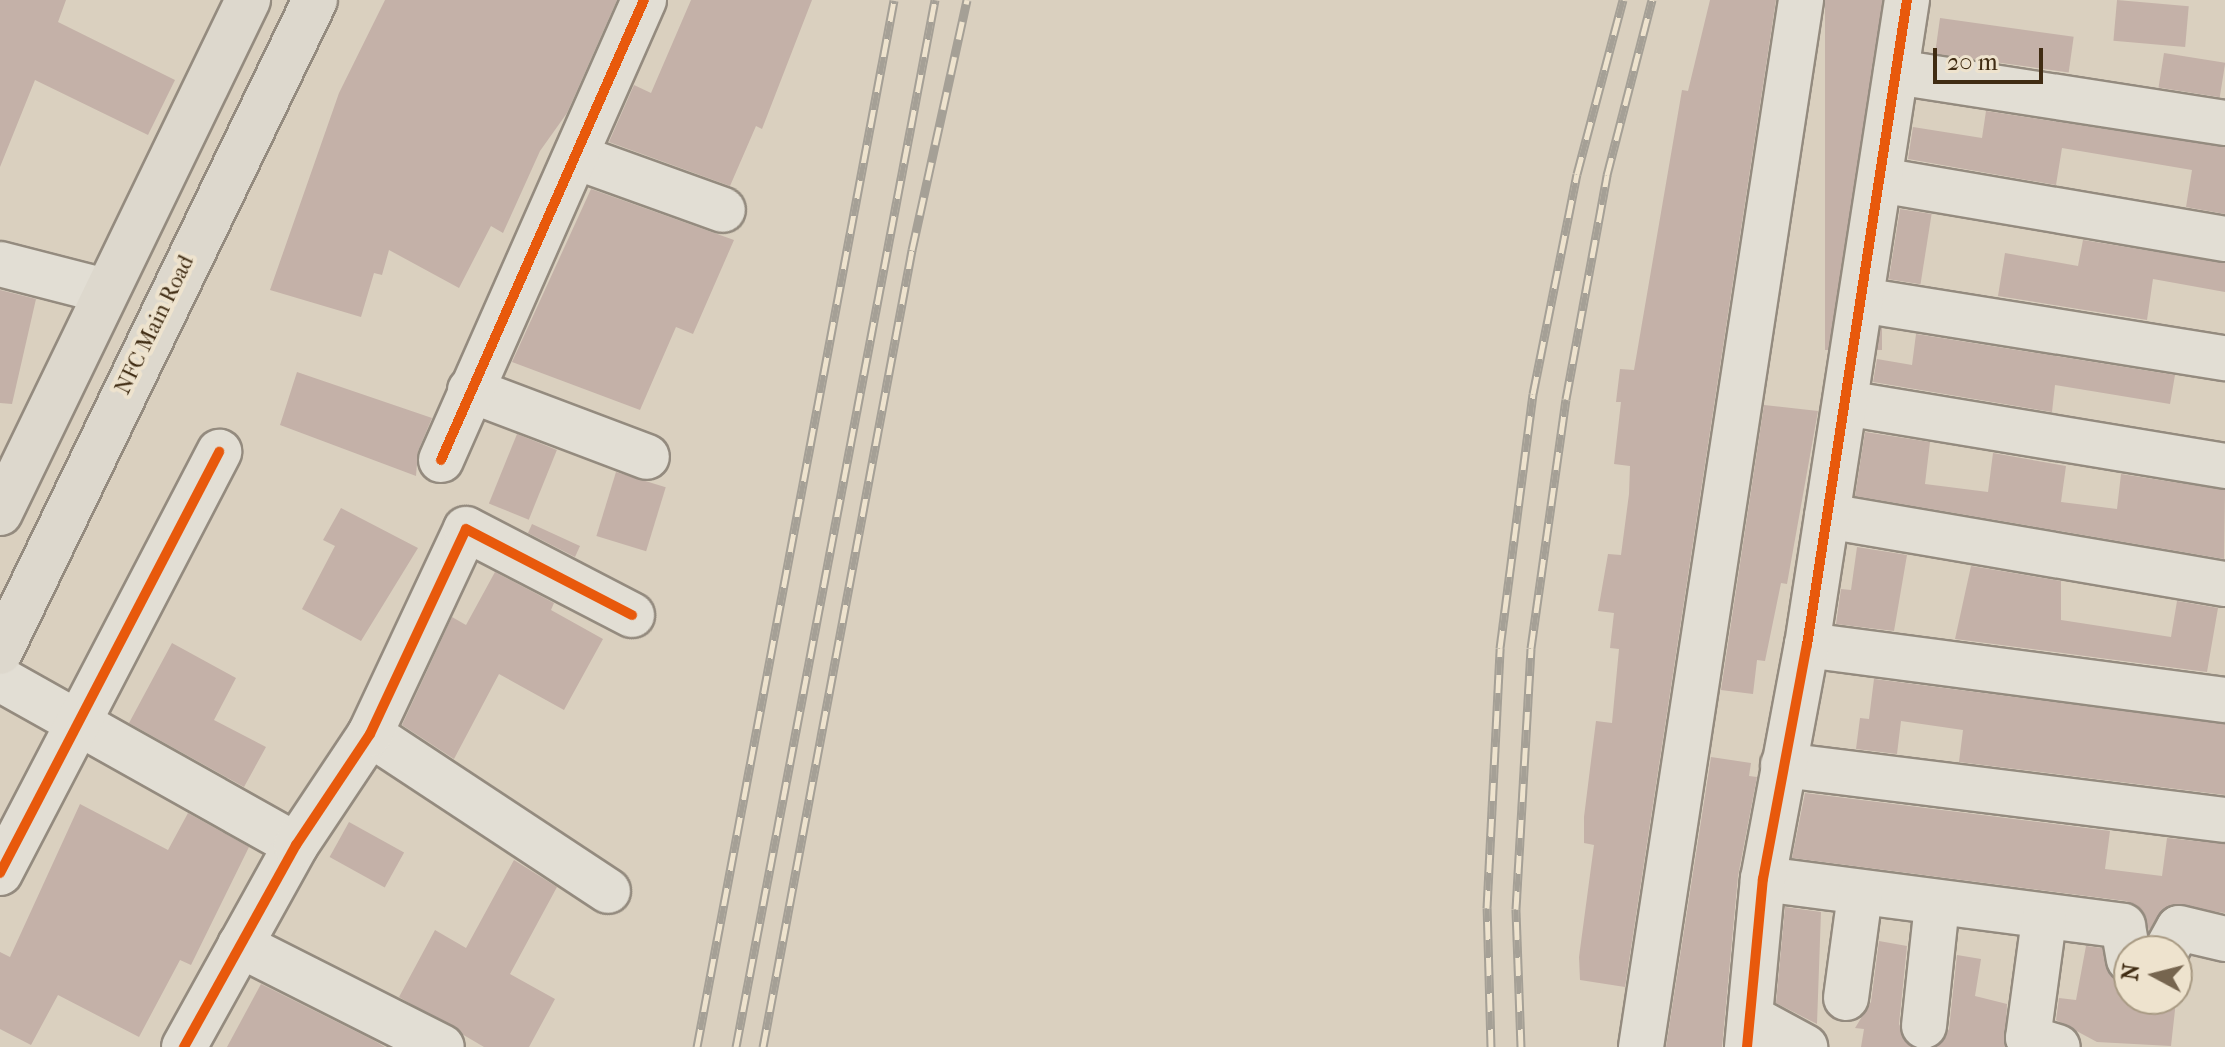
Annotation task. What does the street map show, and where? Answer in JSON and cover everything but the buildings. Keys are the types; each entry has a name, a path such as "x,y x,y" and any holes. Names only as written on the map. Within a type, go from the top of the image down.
{"main road":[{"path":"0,513 248,0"},
{"name":"NFC Main Road","path":"0,652 315,0"}],"street":[{"path":"441,460 644,0"},
{"path":"1641,1047 1801,0"},
{"path":"1805,1047 1749,1032 1763,879 1807,645 1907,0"},
{"path":"1896,72 2225,123"},
{"path":"576,157 723,210"},
{"path":"1880,180 2225,239"},
{"path":"0,264 105,291"},
{"path":"1861,300 2225,358"},
{"path":"470,390 647,457"},
{"path":"1845,403 2225,466"},
{"path":"0,873 79,728 219,452"},
{"path":"1827,516 2225,584"},
{"path":"184,1047 296,845 370,734 466,529 632,615"},
{"path":"1807,645 2225,700"},
{"path":"0,679 79,728 296,845"},
{"path":"370,734 608,891"},
{"path":"1783,765 2225,820"},
{"path":"1763,879 2044,920 2123,926 2125,935"},
{"path":"1846,998 1860,894"},
{"path":"1924,1026 1937,905"},
{"path":"2044,920 2028,1038 2058,1047"},
{"path":"2175,935 2179,928 2225,939"},
{"path":"240,945 442,1047"}],"railway":[{"path":"697,1047 894,0"},
{"path":"736,1047 935,0"},
{"path":"763,1047 912,250 967,0"},
{"path":"1491,1047 1487,908 1500,648 1533,394 1577,174 1623,0"},
{"path":"1521,1047 1516,909 1531,648 1566,399 1607,175 1652,0"}],"cycle path":[{"path":"441,460 644,0"},
{"path":"1747,1047 1763,879 1807,645 1907,0"},
{"path":"0,873 219,452"},
{"path":"184,1047 296,845 370,734 466,529 632,615"}]}
